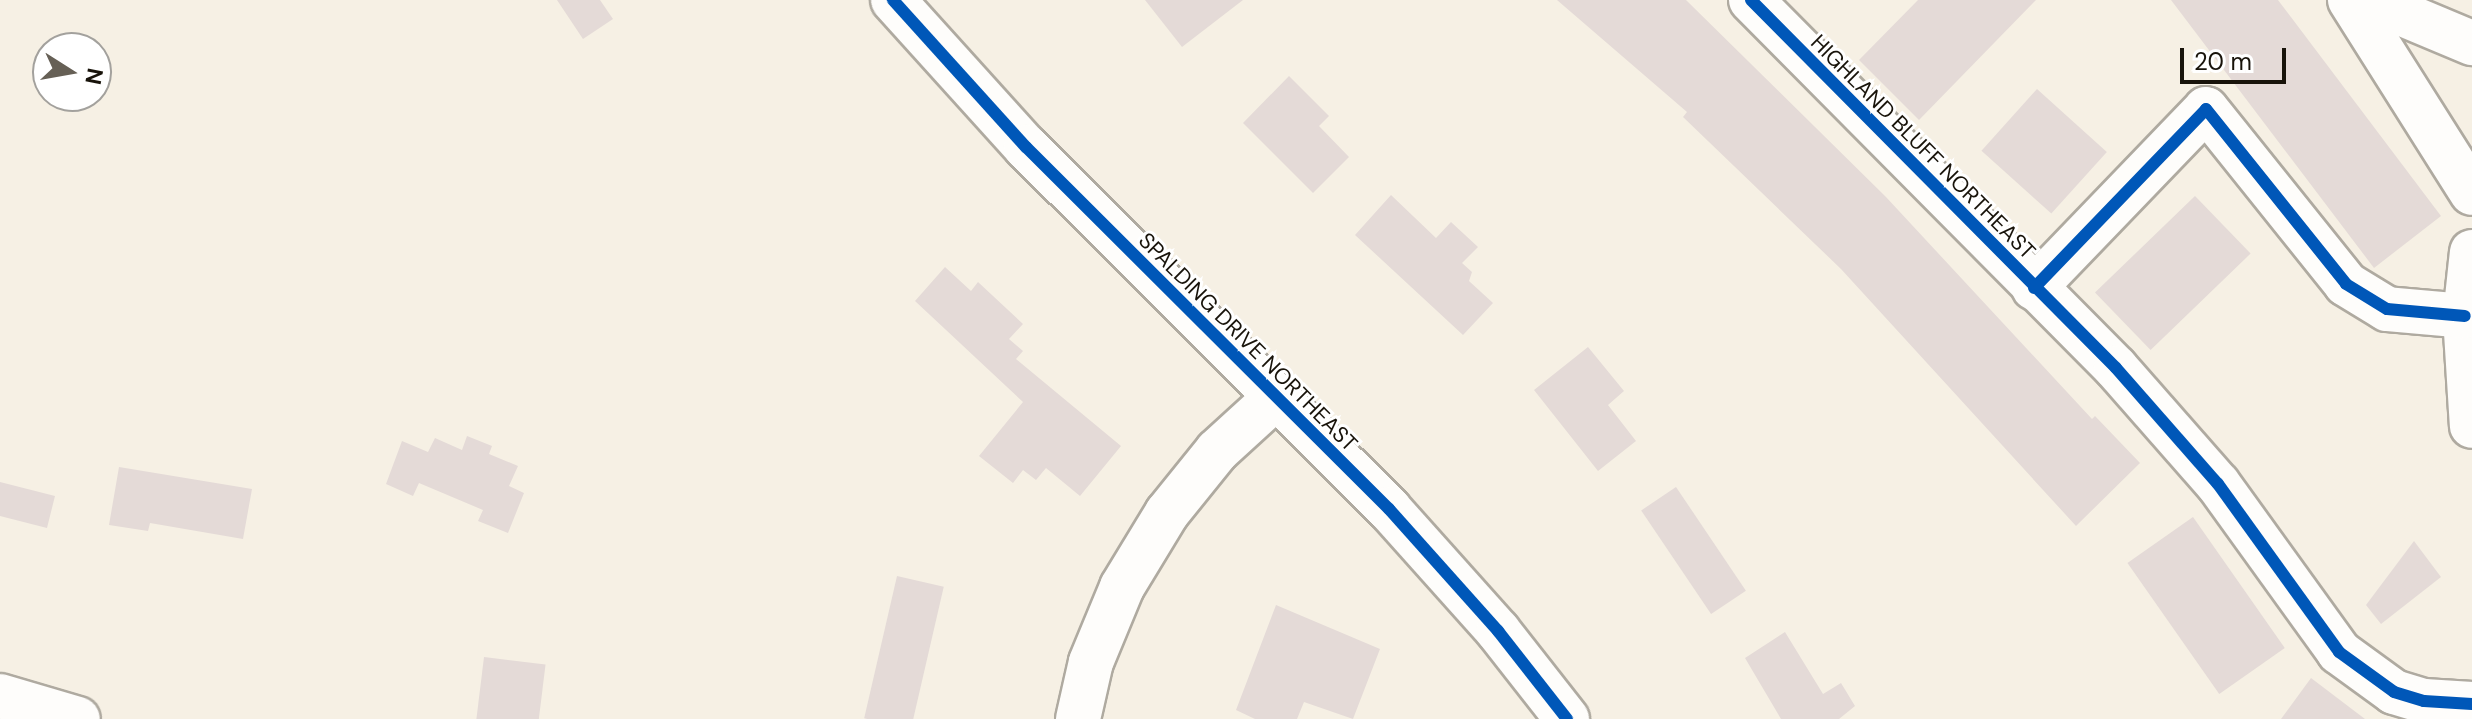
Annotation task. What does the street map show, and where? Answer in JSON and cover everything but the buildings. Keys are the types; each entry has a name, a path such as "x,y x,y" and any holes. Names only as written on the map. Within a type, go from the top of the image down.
{"street":[{"name":"SPALDING DRIVE NORTHEAST","path":"893,0 1026,147 1389,509 1498,631 1567,719"},
{"name":"HIGHLAND BLUFF NORTHEAST","path":"1751,0 2116,368 2218,484 2353,666 2411,698 2472,704"},
{"path":"2350,0 2472,193"},
{"path":"2369,0 2472,43"},
{"path":"2034,288 2206,109 2346,284 2387,309 2465,316"},
{"path":"2472,252 2465,316 2472,426"},
{"path":"1078,719 1091,662 1122,587 1159,525 1217,451 1275,398"},
{"path":"0,696 78,719"}],"cycle path":[{"path":"893,0 1026,147 1389,509 1498,631 1567,719"},
{"path":"1751,0 2116,368 2218,484 2339,652 2394,692 2424,701 2472,704"},
{"path":"2034,288 2206,109 2346,284 2387,309 2465,316"}]}
